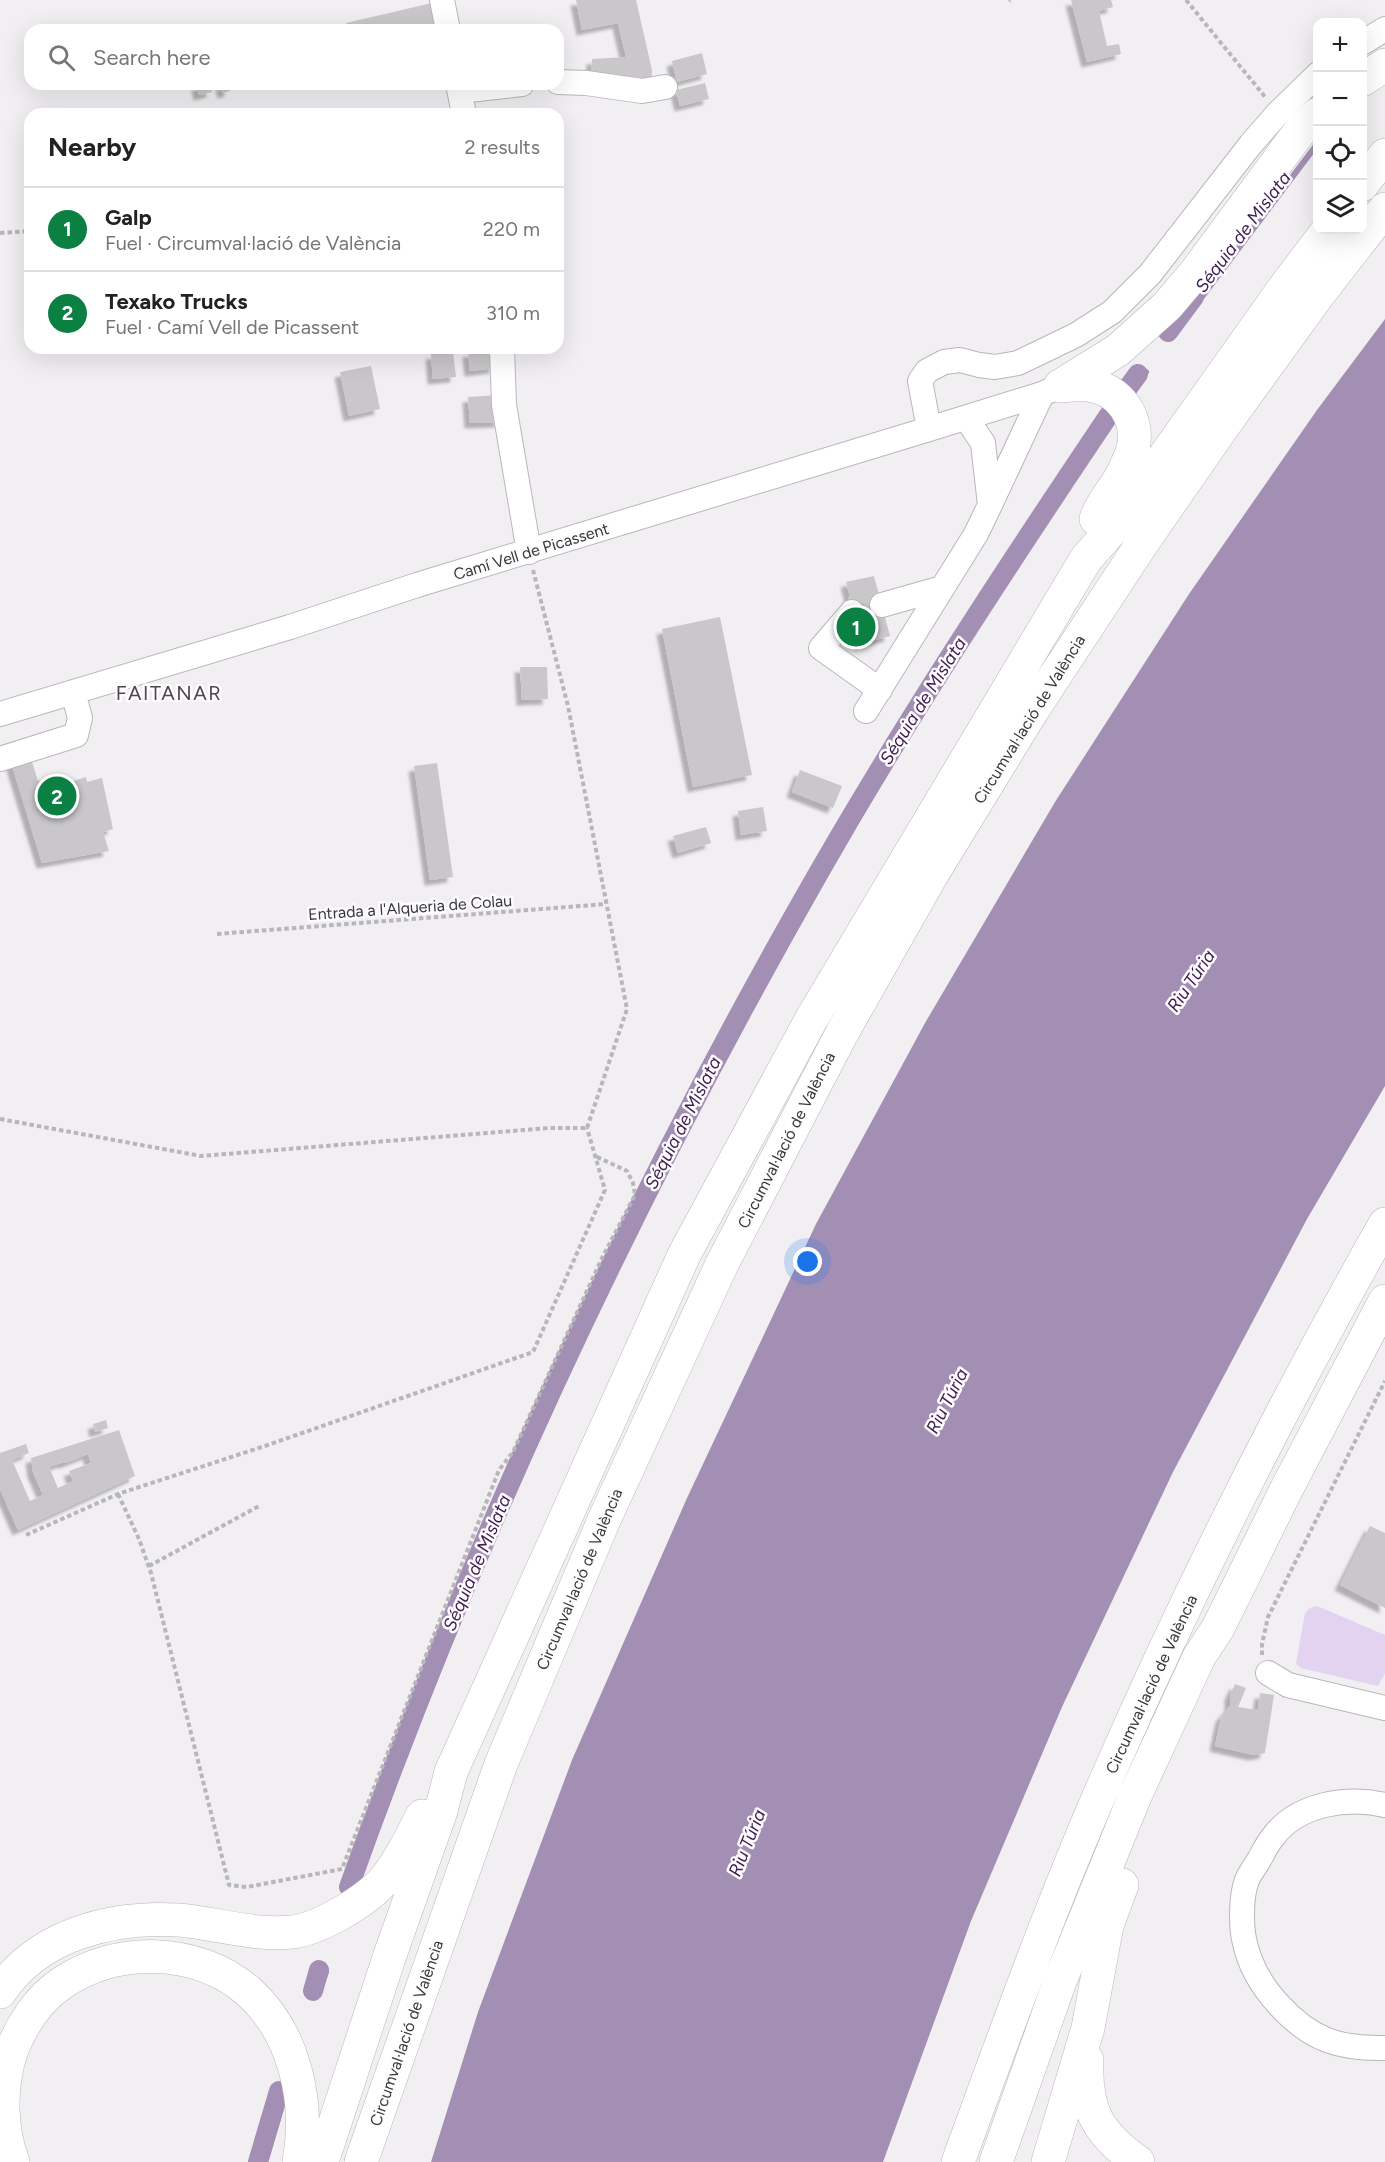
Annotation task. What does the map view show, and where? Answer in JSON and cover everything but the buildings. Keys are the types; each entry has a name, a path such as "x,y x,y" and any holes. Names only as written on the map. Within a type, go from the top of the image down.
{"highway":[{"path":"1367,77 1385,64"},
{"path":"1051,390 1118,350 1167,306 1195,273 1303,128 1313,118"},
{"path":"1366,180 1385,155"},
{"path":"1367,195 1385,172"},
{"name":"Circumval·lació de València","path":"362,2162 501,1764 599,1530 722,1264 842,1033 931,876 1032,711 1136,552 1318,295 1385,209"},
{"name":"Circumval·lació de València","path":"322,2162 390,1955 441,1811 451,1772 684,1255 812,1018 1086,560 1115,526 1325,234"},
{"path":"1287,284 1318,259 1338,234"},
{"path":"1051,390 1089,385 1105,389 1118,397 1128,411 1133,429 1133,448 1124,473 1097,515 1086,560"},
{"name":"Circumval·lació de València","path":"958,2162 1030,1965 1125,1738 1250,1477 1339,1305 1385,1224"},
{"name":"Circumval·lació de València","path":"996,2162 1060,1981 1131,1807 1198,1657 1218,1628 1290,1482 1385,1301"},
{"path":"1048,2162 1088,2028 1107,1924 1151,1804 1212,1664 1218,1628"},
{"path":"0,1992 24,1965 50,1947 75,1934 104,1924 135,1920 179,1920 258,1932 293,1932 321,1923 354,1905 384,1881 405,1850 426,1808 451,1772"},
{"path":"13,2162 7,2147 2,2109 4,2070 18,2036 36,2008 61,1984 97,1965 129,1957 158,1955 185,1960 219,1972 248,1992 268,2015 286,2044 297,2075 303,2106 303,2143 299,2162"},
{"path":"1088,2028 1086,2085 1090,2109 1103,2131 1138,2162"}],"street":[{"path":"441,0 447,24"},
{"path":"1367,40 1385,29"},
{"path":"929,429 920,381 927,371 944,362 960,360 979,366 995,367 1018,363 1076,334 1112,312 1150,274 1236,162 1278,113 1313,78"},
{"path":"564,82 642,91 664,87"},
{"path":"461,96 492,90"},
{"path":"502,354 504,405 529,552"},
{"path":"866,711 976,534 1051,390"},
{"name":"Camí Vell de Picassent","path":"0,714 1051,390"},
{"path":"966,418 983,443 990,505"},
{"path":"882,605 942,588"},
{"path":"852,612 821,648 880,690"},
{"path":"0,759 76,735 80,718 73,692"},
{"path":"1268,1673 1288,1685 1385,1708"},
{"path":"1385,1804 1348,1801 1317,1806 1290,1821 1273,1836 1247,1882 1242,1913 1243,1938 1251,1962 1264,1990 1285,2012 1305,2030 1327,2041 1355,2049 1385,2048"}],"path":[{"path":"1186,0 1278,113"},
{"path":"0,233 24,231"},
{"path":"26,1535 118,1494 268,1445 533,1352 605,1190 587,1128 627,1009 568,706 553,642 538,596 529,552"},
{"name":"Entrada a l'Alqueria de Colau","path":"217,934 606,904"},
{"path":"0,1119 201,1156 549,1128 587,1128"},
{"path":"118,1494 149,1566 229,1885 247,1887 342,1869 499,1470 513,1452 602,1258 635,1195 633,1183 627,1171 595,1156"},
{"path":"1268,1673 1262,1658 1262,1644 1268,1617 1385,1381"},
{"path":"149,1566 259,1506"}],"shaded area":[{"path":"1317,1606 1385,1635 1385,1673 1378,1686 1301,1668 1296,1664 1305,1613"}],"water":[{"name":"Riu Túria","path":"1385,319 1385,1086 1307,1219 1173,1472 1062,1707 971,1921 883,2162 431,2162 478,2012 572,1760 687,1498 816,1224 925,1023 1055,802 1189,594 1317,410"}],"waterway":[{"path":"1173,335 1313,150"},
{"name":"Séquia de Mislata","path":"1168,332 1194,297"},
{"path":"1132,394 1146,372"},
{"name":"Séquia de Mislata","path":"1127,389 1138,374"},
{"name":"Séquia de Mislata","path":"349,1887 445,1635 498,1510 553,1387 671,1143 734,1023 874,779 991,592 1113,409"},
{"path":"358,1881 473,1587 536,1442 673,1157 746,1018 823,880 928,701 1034,537 1116,416"},
{"name":"Séquia de Mislata","path":"313,1991 319,1970"},
{"path":"318,1993 326,1972"},
{"name":"Séquia de Mislata","path":"258,2162 279,2091"},
{"path":"265,2162 282,2105"}],"place":[{"name":"Galp","path":"856,627"},
{"name":"Texako Trucks","path":"57,796"}],"district":[{"name":"FAITANAR","path":"169,693"}]}
